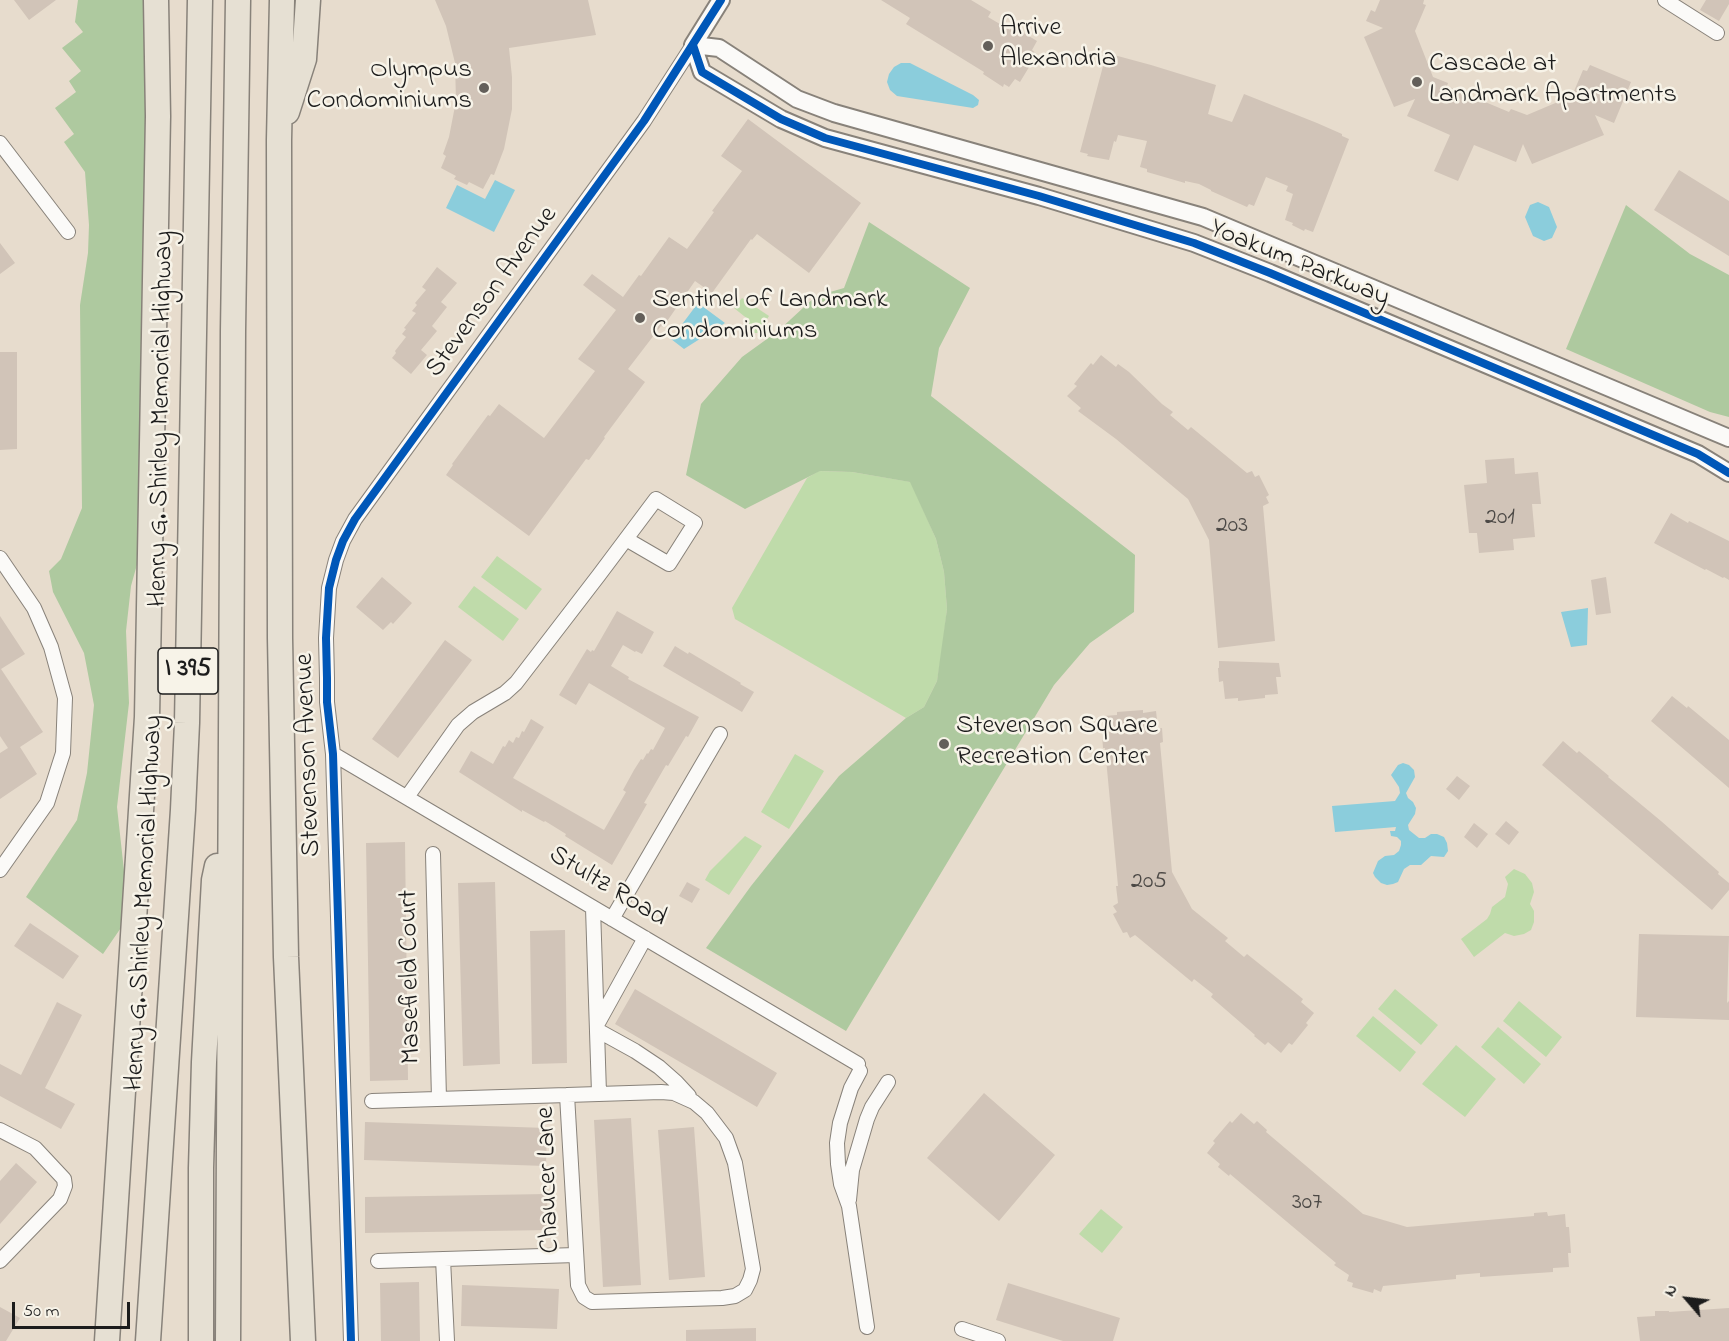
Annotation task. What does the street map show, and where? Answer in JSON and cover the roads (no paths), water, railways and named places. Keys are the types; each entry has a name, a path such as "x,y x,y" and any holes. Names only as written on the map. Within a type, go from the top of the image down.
{"highway":[{"path":"107,1341 147,717 158,116 156,0"},
{"name":"Henry G. Shirley Memorial Highway","path":"148,1341 183,822 187,723 200,0"},
{"path":"228,1341 233,343 238,0"},
{"path":"282,0 279,140 280,638 286,957 303,1341"},
{"path":"279,140 304,59 308,0"},
{"path":"201,1341 201,1168 214,880 230,802"}],"street":[{"name":"Stevenson Avenue","path":"351,1341 333,754 327,702 326,638 329,588 336,560 355,519 644,121 721,0"},
{"path":"1665,0 1717,33"},
{"name":"Yoakum Parkway","path":"1729,438 1203,217 834,113 797,99 718,48 693,45 702,72 781,119 825,138 1039,196 1194,243 1698,454 1729,473"},
{"path":"0,143 68,232"},
{"path":"407,797 458,726 473,712 505,693 516,682 656,499 695,523 669,564 626,539"},
{"path":"0,558 34,608 51,647 65,698 63,753 47,803 0,870"},
{"path":"612,920 720,734"},
{"name":"Stultz Road","path":"333,754 859,1067 840,1123 837,1143 840,1174 849,1206"},
{"name":"Masefield Court","path":"433,854 439,1099"},
{"name":"Chaucer Lane","path":"593,908 599,1093 567,1095 578,1285 584,1297 592,1302 722,1298 735,1296 745,1290 753,1269 735,1163 726,1138 719,1127 694,1102"},
{"path":"645,938 597,1028 659,1067 694,1102"},
{"path":"867,1327 849,1206 852,1170 872,1107 888,1083"},
{"path":"599,1093 674,1093 694,1102"},
{"path":"372,1101 567,1095"},
{"path":"0,1130 34,1148 64,1179 65,1186 60,1200 0,1261"},
{"path":"378,1261 576,1255"},
{"path":"443,1259 447,1341"},
{"path":"962,1329 998,1341"}],"water":[{"path":"901,63 910,63 973,95 979,100 978,105 973,108 897,96 890,90 887,82 894,67"},
{"path":"495,180 515,190 494,232 446,208 457,185 485,199"},
{"path":"1538,202 1549,207 1557,227 1552,238 1544,241 1533,236 1525,217 1530,205"},
{"path":"698,303 725,323 684,349 671,339"},
{"path":"1588,608 1587,645 1571,647 1561,612"},
{"path":"1403,763 1414,770 1415,777 1406,793 1416,808 1408,825 1409,830 1419,838 1425,838 1431,834 1444,837 1448,851 1444,857 1431,856 1421,865 1410,865 1404,869 1398,882 1387,885 1381,883 1373,873 1378,861 1399,851 1401,841 1391,836 1390,831 1395,831 1396,827 1335,832 1332,806 1395,801 1400,793 1391,775 1398,765"}],"place":[{"name":"Arrive Alexandria","path":"988,46"},
{"name":"Cascade at Landmark Apartments","path":"1417,82"},
{"name":"Olympus Condominiums","path":"484,88"},
{"name":"Sentinel of Landmark Condominiums","path":"640,318"},
{"name":"Stevenson Square Recreation Center","path":"944,744"}]}
